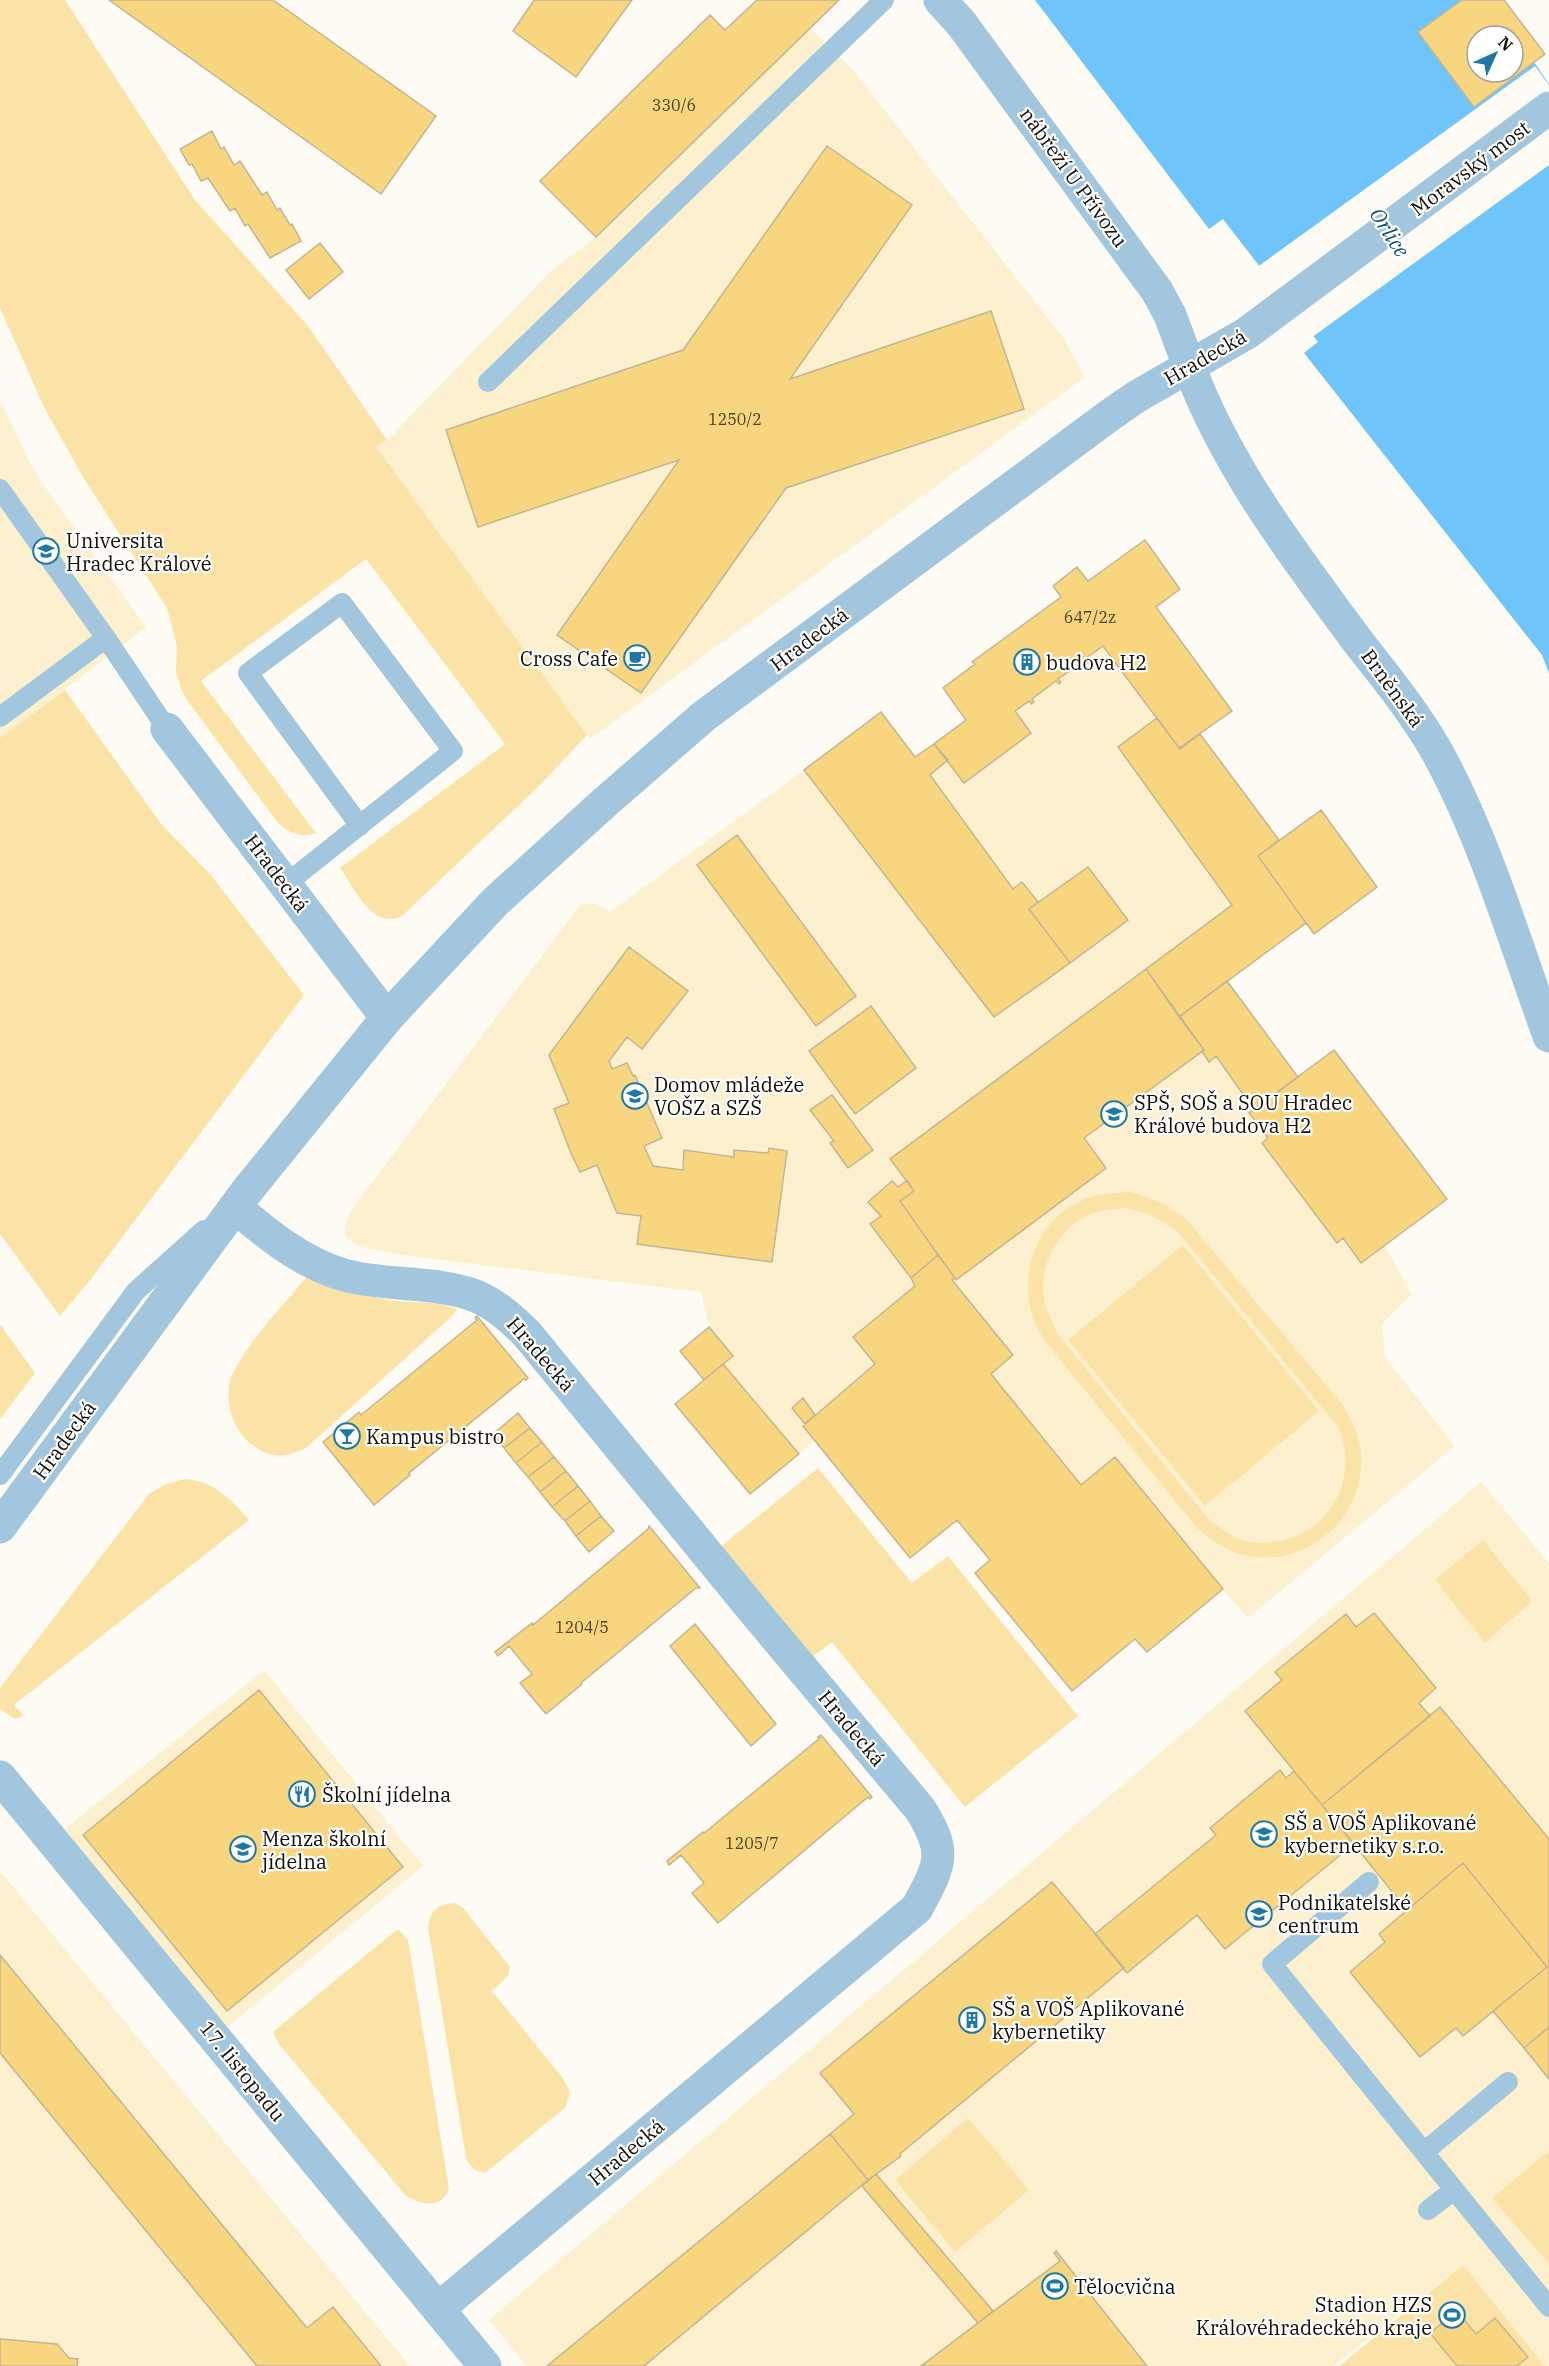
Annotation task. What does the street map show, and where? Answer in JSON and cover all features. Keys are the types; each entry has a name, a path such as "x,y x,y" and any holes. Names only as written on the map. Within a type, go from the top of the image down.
{"street":[{"name":"nábřeží U Přívozu","path":"940,0 961,23 1157,291 1170,315 1189,366"},
{"name":"Moravský most","path":"1275,313 1549,108"},
{"name":"Hradecká","path":"0,1527 241,1199 387,1018 495,902 643,768 705,716 1110,416 1189,366 1247,333 1275,313"},
{"name":"Brněnská","path":"1189,366 1203,404 1216,429 1278,533 1436,749 1481,848 1549,1036"},
{"name":"Hradecká","path":"167,729 387,1018"},
{"name":"Hradecká","path":"241,1199 268,1235 325,1269 372,1281 467,1293 486,1301 509,1316 527,1334 920,1809 940,1849 932,1880 917,1908 438,2308"},
{"name":"17. listopadu","path":"0,1777 485,2366"}],"lane":[{"path":"488,382 884,0"},
{"path":"0,489 106,638 167,729"},
{"path":"286,884 360,826 453,751 342,603 248,673 360,826"},
{"path":"0,717 106,638"},
{"path":"0,1475 136,1292 241,1199"},
{"path":"1370,1882 1272,1964 1549,2307"},
{"path":"1424,2152 1508,2082"},
{"path":"1428,2210 1454,2190"}],"shaded area":[{"path":"0,0 65,0 195,200 308,326 387,440 376,447 587,735 540,785 402,916 391,919 373,913 358,896 340,868 505,744 366,559 201,681 316,833 295,834 278,823 187,700 176,672 177,646 167,608 83,477 44,407 0,308"},
{"path":"810,28 853,70 1065,340 1085,377 590,739 375,447 387,440 552,270 596,237"},
{"name":"Universita Hradec Králové","path":"0,401 37,476 146,627 0,739"},
{"name":"SPŠ, SOŠ a SOU Hradec Králové budova H2","path":"1145,540 1180,589 1156,607 1232,711 1200,734 1279,840 1321,810 1377,887 1314,934 1306,923 1228,981 1298,1077 1334,1050 1447,1199 1384,1245 1412,1294 1382,1324 1385,1357 1455,1446 1248,1618 1223,1590 1147,1652 1135,1639 1072,1691 975,1573 990,1560 957,1520 910,1558 814,1441 799,1454 723,1364 733,1356 709,1327 701,1292 409,1256 361,1247 346,1238 345,1226 350,1212 580,905 594,903 610,912 881,712 915,757 966,720 943,688 974,664 972,662 1060,597 1053,586 1077,567 1088,581"},
{"path":"65,690 162,825 210,874 304,995 87,1284 60,1316 0,1234 0,738"},
{"path":"1129,1192 1153,1199 1187,1220 1342,1404 1347,1413 1359,1442 1361,1467 1357,1490 1347,1511 1332,1530 1314,1544 1292,1554 1269,1557 1237,1553 1207,1536 1197,1528 1044,1340 1037,1328 1029,1299 1028,1282 1030,1266 1042,1235 1064,1211 1085,1199 1110,1193","holes":["1125,1208 1147,1214 1178,1232 1338,1427 1344,1444 1344,1478 1330,1509 1319,1522 1305,1532 1288,1539 1253,1543 1237,1538 1215,1524 1057,1333 1046,1307 1043,1290 1046,1267 1055,1245 1079,1220 1098,1212"]},
{"path":"1183,1245 1319,1411 1205,1506 1068,1340"},
{"path":"306,1278 374,1297 435,1303 457,1309 450,1318 306,1448 291,1454 271,1454 258,1449 244,1438 234,1421 228,1391 233,1373 248,1348"},
{"path":"0,1324 35,1373 0,1419"},
{"path":"818,1468 912,1583 948,1556 1078,1716 965,1807 832,1642 811,1658 720,1547"},
{"path":"185,1479 205,1483 221,1492 249,1520 14,1705 24,1716 15,1719 0,1709 0,1688 149,1494 166,1484"},
{"name":"Podnikatelské centrum","path":"1481,1482 1549,1563 1549,2366 1545,2366 1463,2265 1333,2366 527,2366 489,2320"},
{"path":"1483,1540 1532,1601 1485,1643 1435,1580"},
{"name":"Menza školní jídelna","path":"264,1670 423,1866 225,2029 62,1831"},
{"path":"0,1871 410,2366 0,2366"},
{"path":"456,1903 463,1908 510,1967 508,1976 492,1991 563,2078 570,2092 566,2107 485,2173 473,2168 466,2158 428,1927 436,1909"},
{"path":"399,1930 408,1940 449,2188 441,2200 431,2204 406,2196 279,2044 273,2032"},
{"path":"968,2118 1029,2190 955,2252 895,2180"},
{"path":"1549,2151 1549,2264 1492,2198"},
{"name":"Stadion HZS Královéhradeckého kraje","path":"1463,2265 1545,2366 1339,2366"}],"water":[{"name":"Orlice","path":"1035,0 1462,0 1418,32 1474,106 1504,84 1525,84 1525,69 1534,62 1549,84 1549,673 1542,655 1304,353 1318,342 1223,219 1209,229"}],"pier":[{"path":"1535,66 1549,85 1549,165 1311,338 1256,268 1510,84 1525,84 1525,73"}],"building":[{"path":"109,0 273,0 436,116 381,194"},
{"path":"534,0 632,0 576,77 513,31"},
{"path":"757,0 839,0 596,237 540,181 710,15 725,30"},
{"path":"1462,0 1504,0 1522,24 1465,24 1465,84 1505,84 1474,107 1418,32"},
{"path":"1525,28 1545,54 1525,69"},
{"path":"212,131 221,149 224,147 234,165 240,161 262,195 267,192 277,210 280,208 301,241 270,258 248,224 245,226 235,208 230,211 208,178 201,181 192,164 189,165 180,149"},
{"path":"827,146 912,205 790,379 991,311 1024,409 786,488 641,693 557,635 679,460 478,527 446,430 683,350"},
{"path":"320,243 343,272 309,299 286,270"},
{"name":"budova H2","path":"1145,540 1180,589 1156,607 1232,711 1179,748 1103,646 1085,659 1088,663 1085,665 1083,662 1058,679 1061,682 1059,684 1056,681 1032,699 1034,702 1032,704 1029,701 1015,711 1031,733 964,783 934,744 966,720 943,688 975,664 972,662 1061,597 1053,586 1077,567 1088,581"},
{"path":"881,712 915,757 934,744 948,760 930,775 1013,889 1022,882 1038,902 1029,909 1070,963 994,1017 804,770"},
{"path":"1157,718 1180,749 1200,734 1279,840 1258,856 1306,923 1179,1017 1146,969 1232,905 1118,747"},
{"path":"1321,810 1377,887 1314,934 1258,856"},
{"path":"737,835 856,996 816,1026 697,865"},
{"path":"1088,867 1128,920 1070,963 1029,909"},
{"path":"629,947 688,991 642,1049 627,1037 609,1061 612,1069 627,1063 633,1076 635,1075 662,1138 644,1146 653,1166 683,1170 684,1150 734,1157 734,1150 768,1153 769,1148 787,1151 772,1262 637,1244 641,1216 617,1213 597,1165 580,1172 570,1151 554,1109 569,1103 549,1055"},
{"path":"1146,969 1204,1050 1084,1138 1106,1168 956,1280 900,1201 914,1191 890,1159"},
{"path":"1227,981 1298,1077 1254,1110 1216,1056 1209,1062 1202,1051 1204,1050 1179,1017"},
{"path":"871,1006 916,1068 855,1114 809,1051"},
{"path":"1334,1050 1447,1199 1361,1263 1343,1238 1337,1243 1262,1143 1268,1138 1249,1113"},
{"path":"832,1095 873,1150 848,1168 830,1143 834,1141 810,1110"},
{"path":"907,1180 914,1191 900,1201 938,1255 911,1278 870,1224 881,1216 868,1202 892,1181 898,1187"},
{"path":"938,1255 955,1278 952,1280 1013,1355 991,1374 1081,1485 1115,1457 1223,1589 1147,1652 1135,1639 1072,1691 975,1573 990,1560 957,1520 910,1558 803,1426 875,1364 853,1337 915,1286 911,1278"},
{"path":"477,1316 528,1378 409,1473 410,1475 374,1505 323,1442 359,1412 361,1415 477,1320 475,1318"},
{"path":"709,1327 733,1356 704,1380 680,1351"},
{"path":"723,1364 799,1454 750,1494 675,1404"},
{"path":"803,1398 815,1415 805,1424 792,1408"},
{"path":"518,1413 530,1428 504,1448 493,1434"},
{"path":"530,1428 542,1442 516,1463 504,1448"},
{"path":"542,1442 554,1457 528,1477 516,1463"},
{"path":"554,1457 566,1471 540,1492 528,1477"},
{"path":"566,1471 578,1486 552,1507 540,1492"},
{"path":"578,1486 590,1501 565,1521 552,1507"},
{"path":"590,1501 601,1516 576,1536 565,1521"},
{"path":"601,1516 614,1531 589,1552 576,1536"},
{"path":"649,1526 700,1588 696,1588 546,1714 520,1683 532,1674 509,1646 498,1656 495,1652 532,1623 533,1625"},
{"path":"1374,1613 1436,1688 1419,1703 1430,1716 1322,1805 1245,1711 1282,1680 1275,1672 1346,1614 1356,1627"},
{"path":"695,1624 776,1724 751,1746 670,1646"},
{"name":"Menza školní jídelna","path":"259,1690 403,1867 227,2011 83,1835"},
{"path":"1440,1707 1549,1839 1549,2027 1524,2048 1493,2011 1547,1967 1463,1863 1407,1910 1322,1805"},
{"path":"821,1735 872,1797 870,1799 868,1797 718,1923 692,1893 704,1883 681,1855 669,1865 667,1861"},
{"name":"Podnikatelské centrum","path":"1280,1770 1286,1778 1294,1771 1354,1844 1225,1949 1197,1915 1127,1973 1095,1934 1216,1835 1210,1828"},
{"path":"1463,1863 1547,1967 1463,2036 1456,2028 1420,2057 1350,1972 1385,1942 1379,1934"},
{"name":"SŠ a VOŠ Aplikované kybernetiky","path":"1052,1882 1124,1968 900,2154 901,2156 868,2180 830,2134 854,2114 820,2073"},
{"path":"0,1955 307,2328 333,2307 381,2366 257,2366 0,2053"},
{"path":"1549,2027 1549,2079 1524,2048"},
{"path":"830,2134 868,2180 644,2366 547,2366"},
{"path":"876,2174 993,2311 978,2323 862,2186"},
{"name":"Tělocvična","path":"1056,2251 1147,2366 921,2366 1060,2261 1054,2253"},
{"path":"1457,2311 1476,2334 1495,2318 1528,2357 1517,2366 1457,2366 1430,2333"},
{"path":"0,2339 57,2344 69,2358 78,2359 77,2366 0,2366"}],"place":[{"name":"Universita Hradec Králové","path":"46,551"},
{"name":"Cross Cafe","path":"637,658"},
{"name":"budova H2","path":"1027,662"},
{"name":"Domov mládeže VOŠZ a SZŠ","path":"635,1096"},
{"name":"SPŠ, SOŠ a SOU Hradec Králové budova H2","path":"1114,1114"},
{"name":"Kampus bistro","path":"347,1436"},
{"name":"Školní jídelna","path":"302,1794"},
{"name":"SŠ a VOŠ Aplikované kybernetiky s.r.o.","path":"1264,1834"},
{"name":"Menza školní jídelna","path":"243,1849"},
{"name":"Podnikatelské centrum","path":"1259,1914"},
{"name":"SŠ a VOŠ Aplikované kybernetiky","path":"972,2020"},
{"name":"Tělocvična","path":"1055,2286"},
{"name":"Stadion HZS Královéhradeckého kraje","path":"1452,2315"}]}
